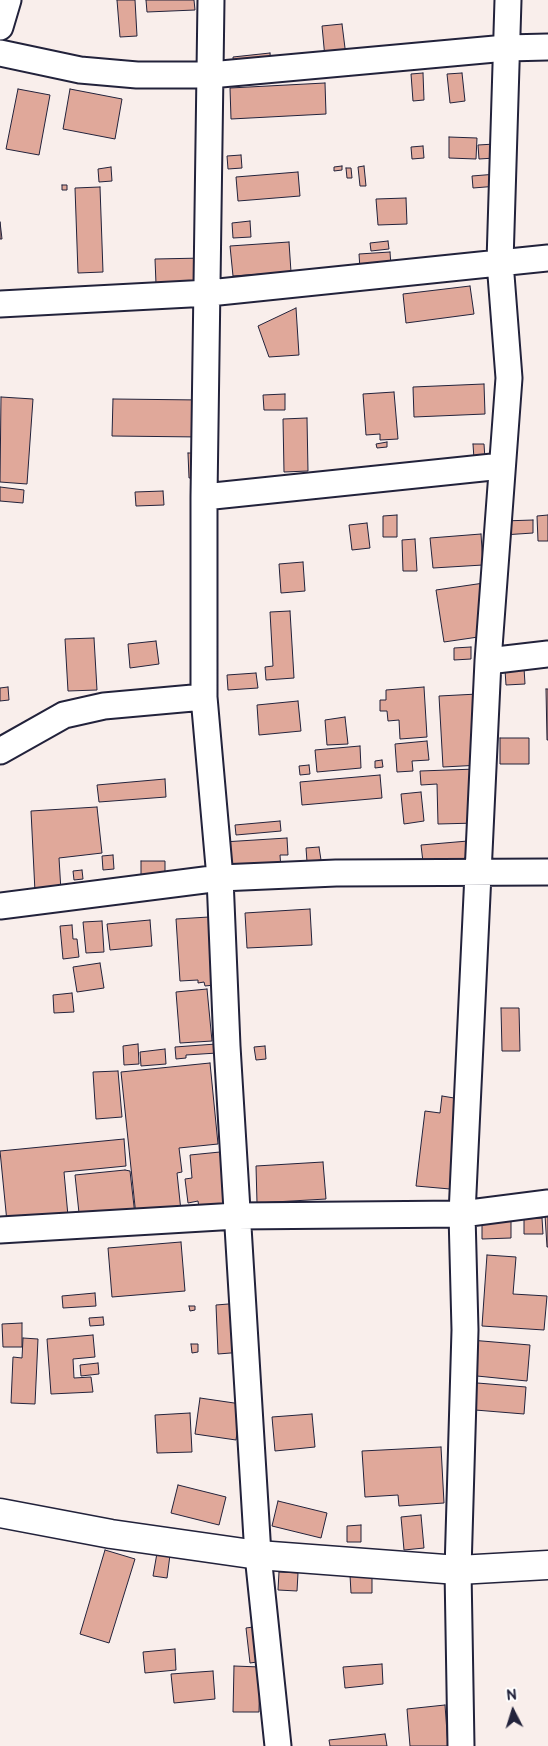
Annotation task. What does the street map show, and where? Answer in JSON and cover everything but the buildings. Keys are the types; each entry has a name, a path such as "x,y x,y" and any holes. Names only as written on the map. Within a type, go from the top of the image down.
{"main road":[{"path":"0,1513 111,1534 258,1555 458,1570 548,1565"}],"street":[{"path":"0,27 8,0"},
{"path":"211,0 209,293 204,497 204,697 220,878 237,1216 258,1555 278,1746"},
{"path":"461,1746 458,1570 465,1330 462,1214 488,661 509,378 500,262 508,0"},
{"path":"0,53 80,70 137,75 210,75 506,48 548,47"},
{"path":"0,304 209,293 548,258"},
{"path":"204,497 502,466"},
{"path":"488,661 548,654"},
{"path":"0,752 64,715 104,706 204,697"},
{"path":"0,906 220,878 336,873 478,874 548,872"},
{"path":"0,1230 237,1216 462,1214 548,1202"}]}
